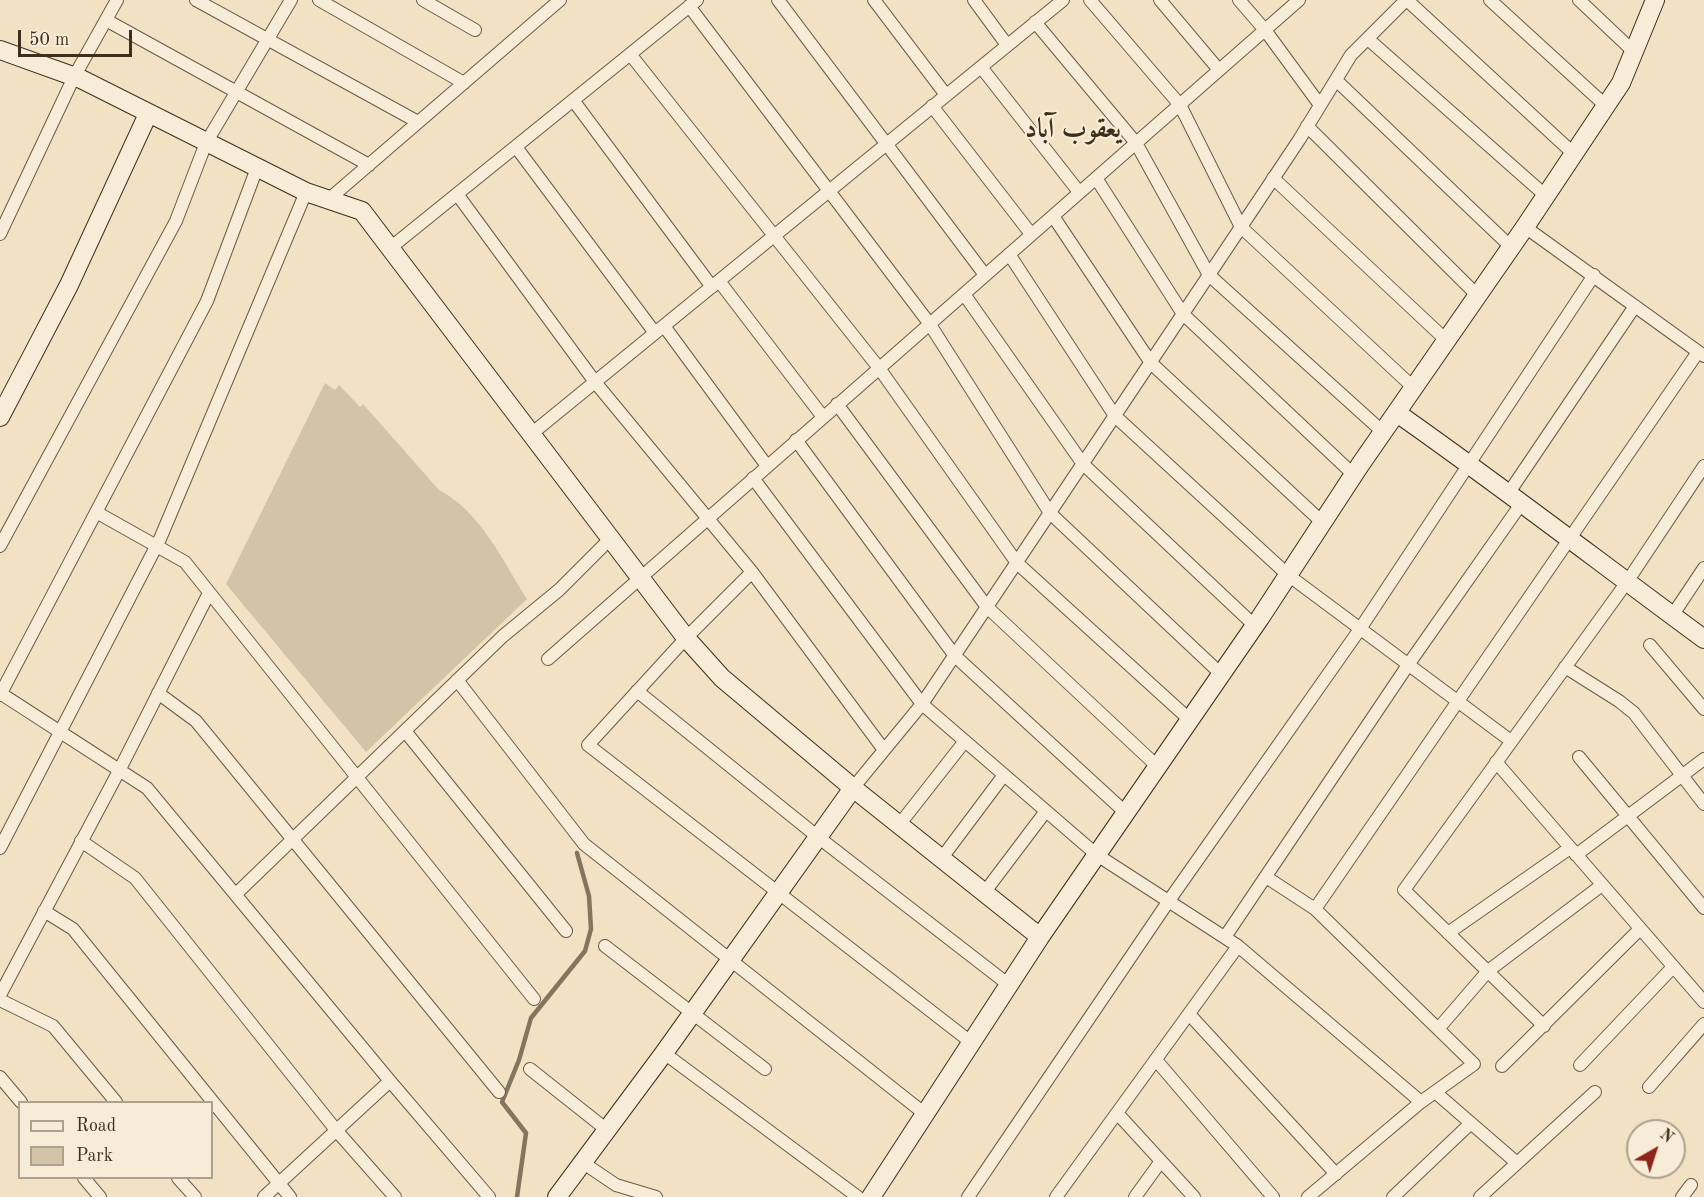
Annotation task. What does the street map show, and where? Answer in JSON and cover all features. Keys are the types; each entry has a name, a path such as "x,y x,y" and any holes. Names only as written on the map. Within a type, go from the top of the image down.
{"street":[{"path":"0,234 74,77 117,0"},
{"path":"196,0 418,122"},
{"path":"0,546 176,220 206,143 291,0"},
{"path":"320,0 464,83"},
{"path":"423,0 475,30"},
{"path":"328,200 560,0"},
{"path":"778,0 985,274"},
{"path":"874,0 946,95"},
{"path":"974,0 1007,45"},
{"path":"530,435 1063,0"},
{"path":"1090,0 1180,105 1241,227 1414,388"},
{"path":"1160,0 1219,70"},
{"path":"1239,0 1265,30 1320,105"},
{"path":"548,659 1299,0"},
{"path":"557,1197 664,1053 853,788 922,704 1184,314 1351,55 1406,0 1574,154"},
{"path":"1491,0 1606,106"},
{"path":"1579,0 1634,52"},
{"path":"871,1197 1040,938 1255,626 1383,432 1606,106 1621,83 1655,0"},
{"path":"389,249 693,3 829,191 929,323 1050,513 1221,674"},
{"path":"106,20 369,165"},
{"path":"1035,22 1136,143 1209,275 1383,432"},
{"path":"1368,39 1546,196"},
{"path":"0,50 81,79 306,192 362,211 639,578 686,638 723,678 853,788 1040,938"},
{"path":"630,54 879,368 1017,563 1190,720"},
{"path":"981,67 1079,192"},
{"path":"1336,80 1511,248"},
{"path":"573,100 823,417"},
{"path":"933,106 1031,234"},
{"path":"0,417 69,285 148,114"},
{"path":"1307,126 1478,296"},
{"path":"516,147 767,466"},
{"path":"257,168 207,300 0,694 147,788 489,1197"},
{"path":"1096,178 1184,314 1354,475"},
{"path":"1273,178 1446,340"},
{"path":"0,848 156,547 306,192"},
{"path":"457,194 595,382 752,572 884,750"},
{"path":"1053,216 1151,363 1323,522"},
{"path":"1315,909 1569,540 1701,354 1525,227"},
{"path":"1009,254 1115,416 1288,576 1511,741"},
{"path":"968,1197 1168,902 1360,629 1594,275"},
{"path":"964,294 1083,464 1255,626"},
{"path":"1225,937 1408,665 1635,306"},
{"path":"837,404 987,608 1158,767"},
{"path":"1397,413 1704,639"},
{"path":"796,440 955,656 1126,813"},
{"path":"1544,1026 1404,890 1627,582 1704,466"},
{"path":"753,478 922,704 1097,855 1238,946 1420,1102"},
{"path":"96,512 185,562 534,999"},
{"path":"236,894 503,636 559,590 610,539"},
{"path":"1672,616 1704,568"},
{"path":"752,572 686,638 588,745 972,1043"},
{"path":"0,994 120,769 209,593"},
{"path":"1650,645 1704,709"},
{"path":"1565,667 1634,713 1704,804"},
{"path":"457,680 584,844 925,1114"},
{"path":"637,691 818,837 1010,985"},
{"path":"158,693 196,721 499,1092"},
{"path":"405,731 566,931"},
{"path":"899,825 965,741"},
{"path":"1579,757 1704,908"},
{"path":"1448,933 1628,816 1704,759"},
{"path":"1496,762 1704,1002"},
{"path":"941,859 1004,775"},
{"path":"984,893 1046,811"},
{"path":"81,841 135,878 336,1130 395,1197"},
{"path":"1266,877 1315,909 1474,1065 1420,1102 1308,1197"},
{"path":"1438,1029 1488,971 1602,885"},
{"path":"44,910 73,929 212,1101"},
{"path":"1502,1066 1641,929"},
{"path":"605,946 765,1069"},
{"path":"1056,1197 1238,946"},
{"path":"1580,1065 1673,967"},
{"path":"0,1000 53,1026 115,1101"},
{"path":"1189,1014 1336,1174"},
{"path":"1649,1087 1703,1027"},
{"path":"664,1053 858,1197"},
{"path":"1156,1060 1273,1197"},
{"path":"530,1069 607,1130"},
{"path":"0,1077 20,1101"},
{"path":"264,1197 390,1081"},
{"path":"1435,1092 1517,1163"},
{"path":"1480,1197 1595,1092"},
{"path":"213,1102 290,1197"},
{"path":"1117,1113 1194,1197"},
{"path":"1393,1197 1471,1124"},
{"path":"1135,1197 1161,1161"},
{"path":"582,1162 616,1185 656,1197"},
{"path":"85,1179 100,1197"},
{"path":"179,1179 195,1197"},
{"path":"1682,1197 1691,1185"}],"green space":[{"path":"325,383 335,390 339,385 360,407 363,404 439,490 454,499 467,511 489,538 527,599 366,752 226,584"}],"waterway":[{"path":"517,1197 526,1133 502,1102 519,1060 531,1018 585,951 591,929 589,896 577,853"}],"district":[{"name":"یعقوب آباد","path":"1073,130"}]}
